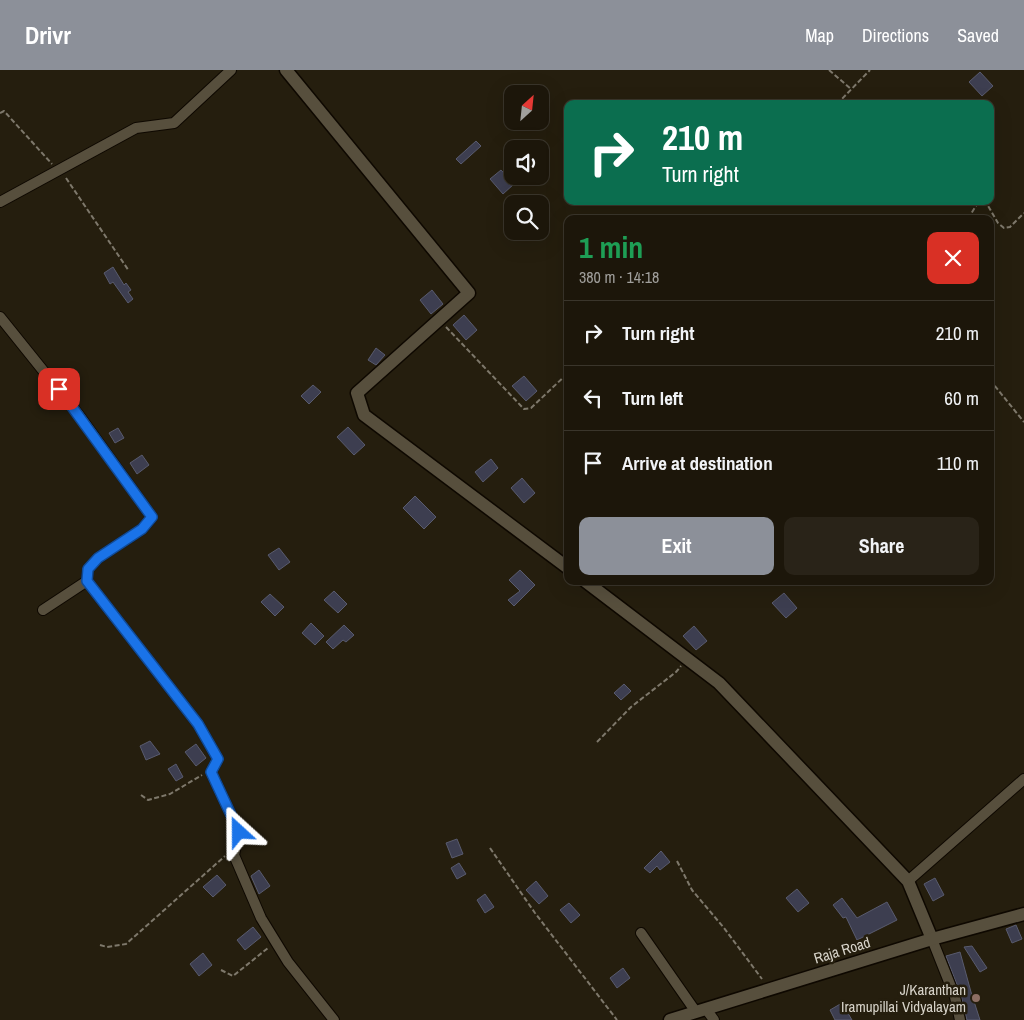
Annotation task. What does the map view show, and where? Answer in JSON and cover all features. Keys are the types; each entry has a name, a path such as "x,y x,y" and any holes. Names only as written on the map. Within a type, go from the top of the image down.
{"street":[{"path":"0,202 136,128 174,123 231,70"},
{"path":"286,70 469,293 357,393 364,415 564,565"},
{"path":"0,317 78,414 152,517 142,529 98,558 88,569 87,581 198,724 218,759 211,771 239,832 234,856 241,874 261,918 288,962 334,1020"},
{"path":"43,610 87,581"},
{"path":"590,585 720,683 908,882 955,997 960,1020"},
{"path":"908,882 1024,779"},
{"name":"Raja Road","path":"670,1020 932,939 1024,914"},
{"path":"641,933 701,1010 714,1020"}],"path":[{"path":"829,70 851,89"},
{"path":"841,100 870,70"},
{"path":"0,114 4,111 60,170 129,271"},
{"path":"994,215 1004,228 1010,228 1024,213"},
{"path":"439,320 524,409 531,408 564,377"},
{"path":"994,385 1024,422"},
{"path":"596,742 632,707 676,672 687,658"},
{"path":"141,795 148,800 170,794 211,771"},
{"path":"490,848 535,913 617,1020"},
{"path":"100,945 107,947 126,944 219,860 235,850"},
{"path":"677,861 692,890 724,928 770,989"},
{"path":"220,970 233,976 276,942"}],"building":[{"path":"980,72 993,86 982,96 969,82"},
{"path":"476,141 481,146 461,164 456,159"},
{"path":"501,170 504,173 504,185 513,185 503,194 490,179"},
{"path":"113,267 124,285 126,283 131,290 128,292 133,299 128,303 113,282 110,284 104,273"},
{"path":"432,290 443,304 431,314 420,300"},
{"path":"464,315 477,330 466,340 453,325"},
{"path":"376,348 385,355 376,365 368,360"},
{"path":"524,376 537,391 526,401 512,386"},
{"path":"313,385 321,392 309,404 301,396"},
{"path":"348,427 365,445 354,455 337,437"},
{"path":"118,428 124,438 115,443 109,433"},
{"path":"142,455 149,465 137,474 130,463"},
{"path":"491,459 498,468 483,482 475,472"},
{"path":"522,478 535,493 524,503 511,488"},
{"path":"415,496 436,517 424,529 403,508"},
{"path":"279,548 290,562 279,570 268,555"},
{"path":"520,570 535,585 514,606 508,600 520,591 509,580"},
{"path":"334,591 347,604 338,613 324,600"},
{"path":"784,593 797,608 786,618 772,603"},
{"path":"270,594 284,607 275,616 261,602"},
{"path":"311,623 324,636 315,645 302,633"},
{"path":"344,625 354,635 346,642 343,640 333,649 326,642"},
{"path":"694,626 707,641 696,650 683,636"},
{"path":"624,684 631,691 621,700 614,693"},
{"path":"150,741 160,754 146,760 140,746"},
{"path":"196,744 206,758 196,766 185,752"},
{"path":"176,764 183,777 176,781 168,769"},
{"path":"457,839 463,854 452,858 446,843"},
{"path":"661,851 670,862 660,870 657,866 650,873 644,868"},
{"path":"459,863 466,874 457,879 451,868"},
{"path":"259,870 270,886 259,894 251,876"},
{"path":"217,875 226,885 213,897 203,887"},
{"path":"935,878 944,895 933,901 924,884"},
{"path":"536,881 548,896 539,904 526,890"},
{"path":"797,889 809,903 798,912 786,898"},
{"path":"485,894 494,907 485,913 477,900"},
{"path":"842,898 857,918 887,902 897,920 857,940 846,917 843,918 833,905"},
{"path":"569,903 580,915 571,923 560,910"},
{"path":"1016,925 1022,939 1012,943 1006,929"},
{"path":"253,927 261,937 245,950 237,940"},
{"path":"972,946 987,968 980,972 964,947"},
{"path":"960,952 980,1020 967,1020 961,995 946,956"},
{"path":"203,953 212,965 199,976 190,964"},
{"path":"623,968 630,978 617,988 610,978"},
{"path":"842,1003 852,1020 835,1020 830,1010"}],"place":[{"name":"J/Karanthan Iramupillai Vidyalayam","path":"976,998"}],"route":[{"path":"59,389 152,517 142,529 98,558 88,569 87,581 198,724 218,759 211,772 239,832"}]}
